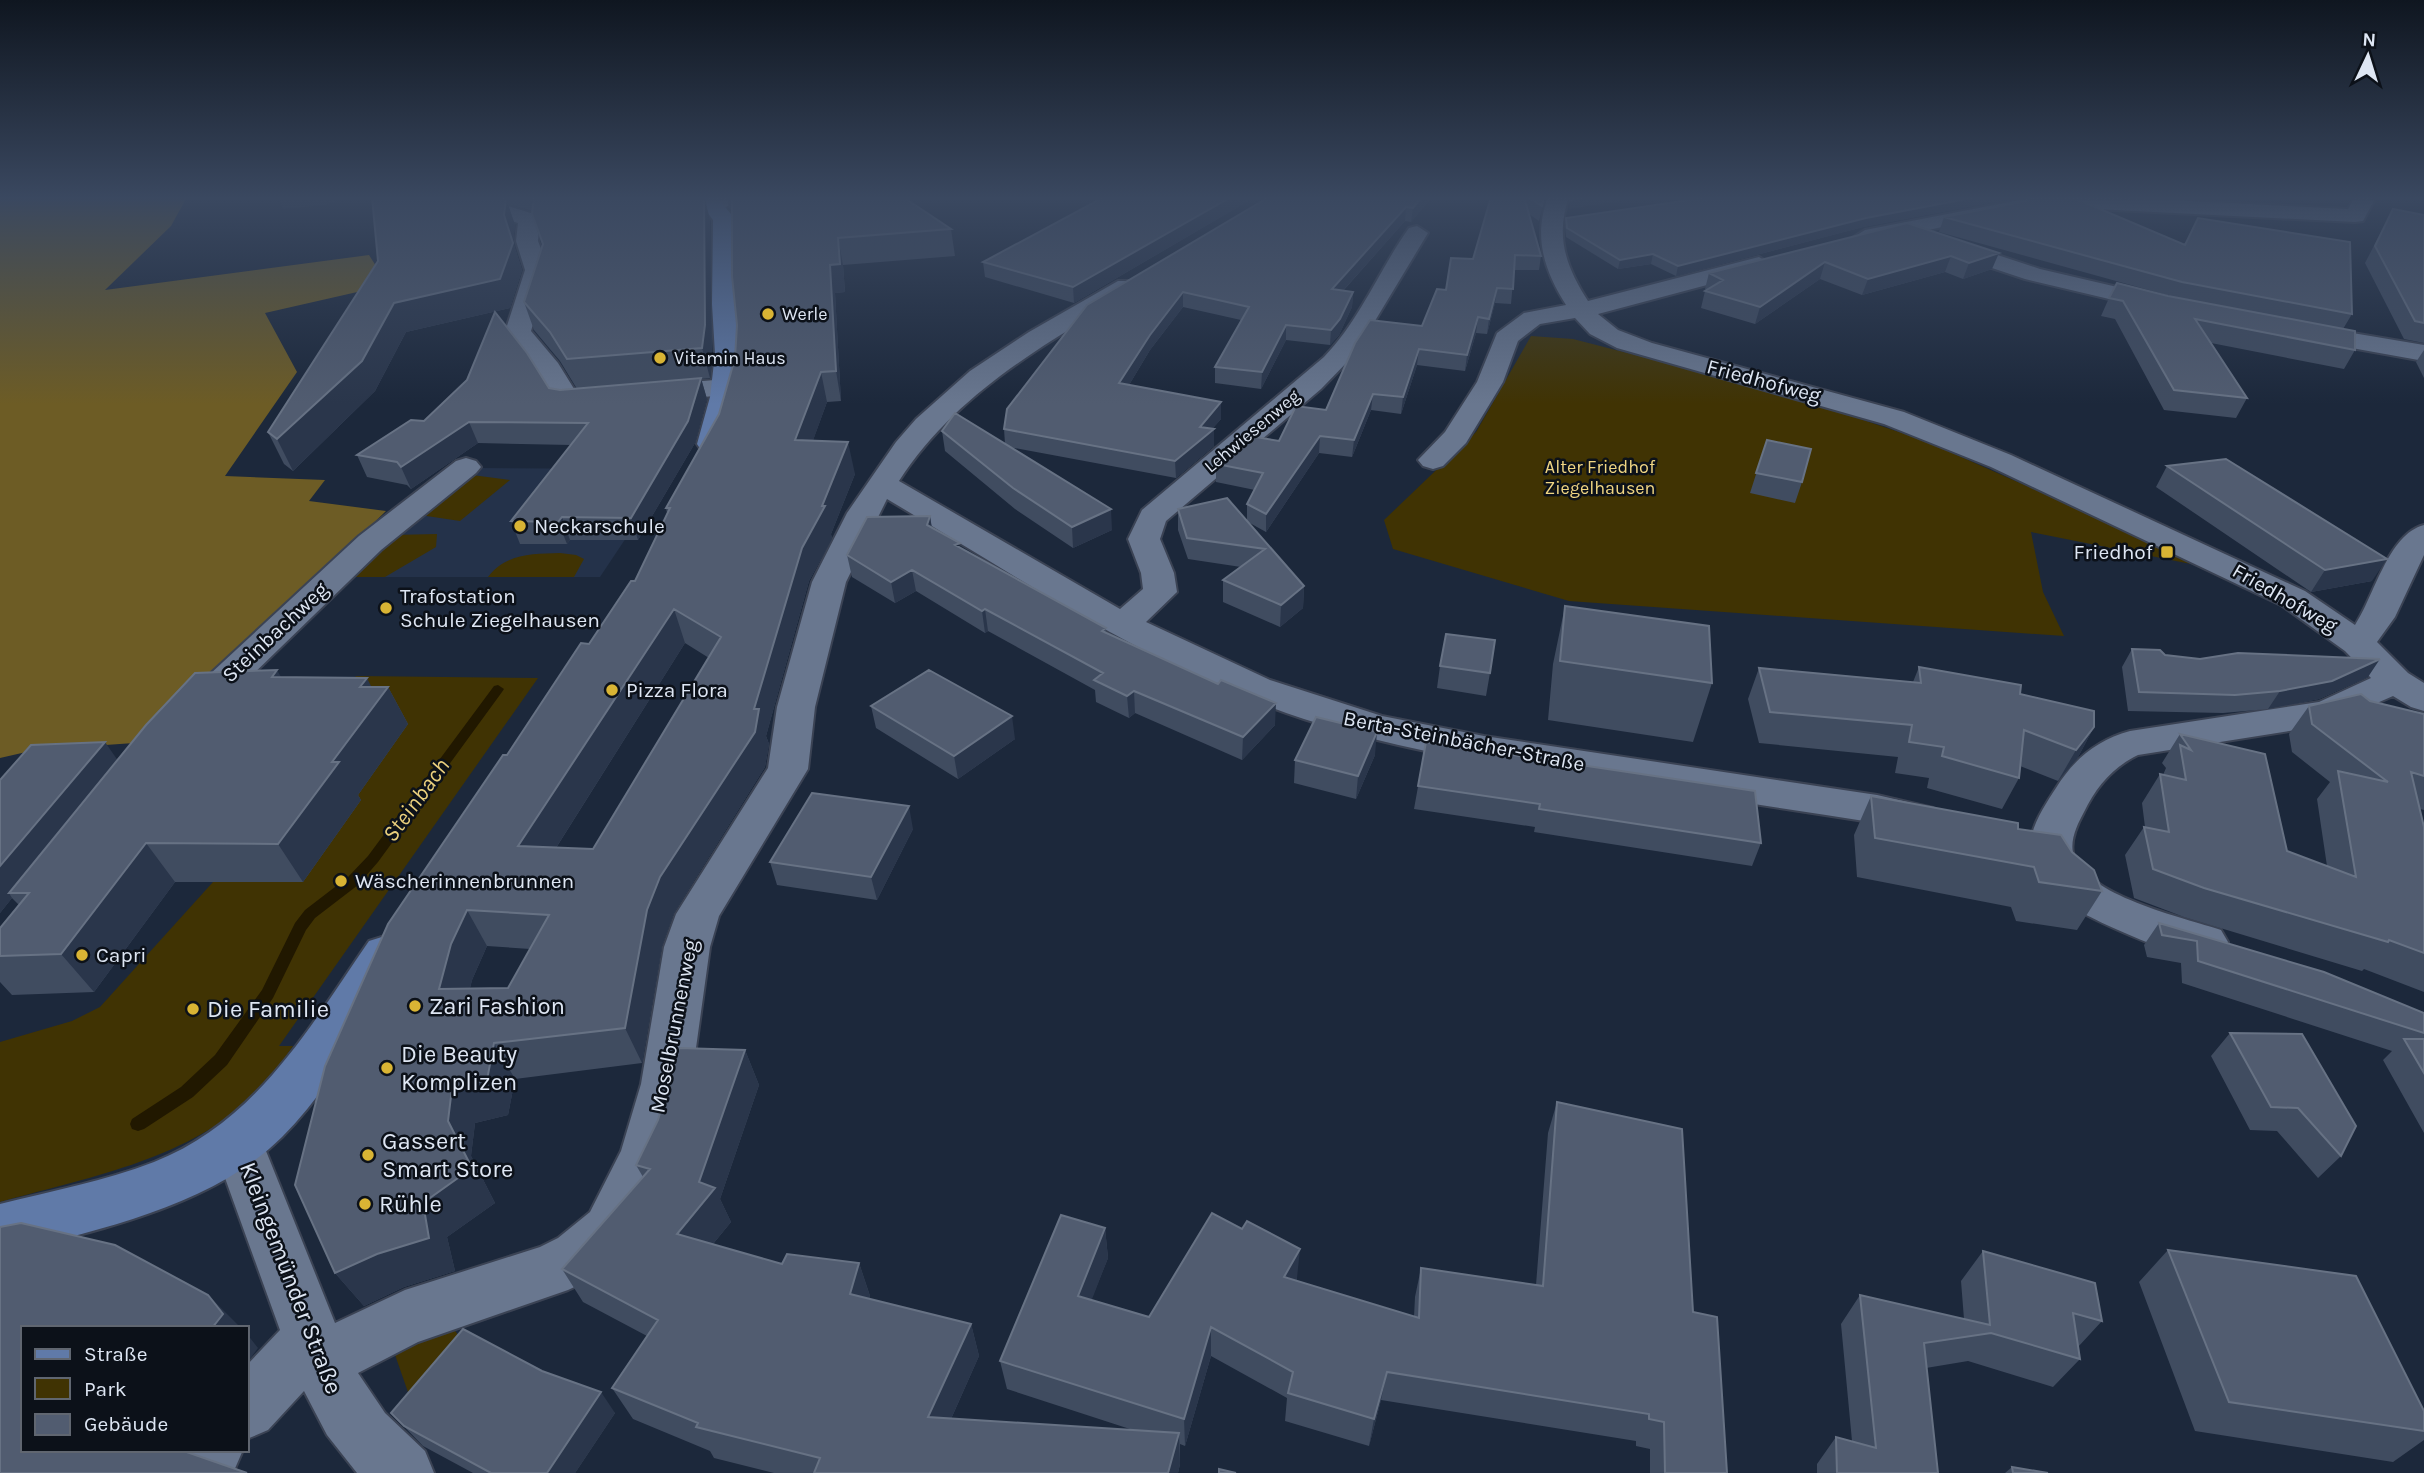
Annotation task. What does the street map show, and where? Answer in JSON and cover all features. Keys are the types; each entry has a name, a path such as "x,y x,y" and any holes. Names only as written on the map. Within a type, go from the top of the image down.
{"main road":[{"path":"701,466 717,426 726,387 729,354 724,304 724,266"},
{"path":"0,1230 148,1189 195,1168 238,1142 279,1105 407,922"}],"street":[{"path":"535,266 537,270 518,332 549,369 567,401 726,387"},
{"name":"Lehwiesenweg","path":"1123,624 1160,592 1160,582 1143,545 1145,529 1153,517 1335,362 1366,321 1394,266"},
{"name":"Friedhofweg","path":"1561,266 1581,310 1598,328 1619,341 1894,418 1964,445 2274,587 2319,614 2414,690"},
{"path":"1433,460 1457,438 1490,382 1506,338 1512,330 1533,318 1633,299 1754,266"},
{"path":"2006,266 2190,310"},
{"name":"Moselbrunnenweg","path":"316,1349 548,1271 578,1257 608,1230 646,1154 666,1084 688,947 698,914 788,769 796,707 829,582 881,483 926,425 979,377 1038,337 1150,271"},
{"path":"2282,328 2424,354"},
{"name":"Steinbachweg","path":"170,736 267,638 387,528 466,467"},
{"name":"Berta-Steinbächer-Straße","path":"881,483 1163,645 1273,694 1370,726 1527,756 1877,809 1955,830"},
{"path":"2358,643 2410,579 2406,554 2424,535"},
{"name":"Friedhofweg","path":"2249,955 2123,916 2073,884 2036,853 2057,825 2072,794 2089,771 2109,753 2130,744 2165,736 2327,713 2414,690"},
{"name":"Kleingemünder Straße","path":"238,1142 316,1349 339,1402 376,1452 404,1473"},
{"path":"248,1408 316,1349"},
{"path":"194,1473 210,1452"}],"shaded area":[{"path":"0,266 130,266 105,290 288,266 376,266 388,285 265,313 297,372 225,476 325,480 309,501 386,511 148,742 35,750 0,758"},
{"name":"Neckarschule","path":"480,468 655,469 640,517 600,577 350,577 393,535"}],"green space":[{"name":"Alter Friedhof Ziegelhausen","path":"1531,336 1573,339 1779,392 1923,440 2211,568 2031,532 2043,592 2064,636 1569,601 1393,549 1384,520 1476,432"},
{"path":"472,475 510,480 460,521 420,515"},
{"path":"437,534 436,547 385,577 350,577 393,535"},
{"path":"560,553 584,559 574,577 488,577 503,563 521,556"},
{"path":"356,676 538,678 279,1046 293,1046 249,1100 223,1121 163,1153 98,1175 0,1202 0,1042 72,1021 100,1007 213,882 335,800 328,715"},
{"path":"452,1326 469,1352 409,1395 394,1352"}],"building":[{"path":"375,266 505,266 500,279 394,303 362,361 277,439 268,432"},
{"path":"536,266 705,266 705,325 702,348 567,359 550,332 524,302"},
{"path":"732,266 830,266 836,371 821,372 795,440 848,442 822,506 825,506 802,548 754,709 759,709 755,732 660,877 647,910 625,1028 494,1043 487,1080 452,1088 448,1121 472,1168 423,1203 429,1238 377,1254 335,1273 295,1185 325,1066 388,924 503,755 507,755 581,643 589,644 631,581 635,581 670,508 666,508 719,414 735,358 737,325","holes":["674,609 721,637 593,849 518,846","467,910 549,915 508,988 439,989 451,944"]},
{"path":"996,266 1110,266 1073,287"},
{"path":"1153,266 1353,266 1332,289 1353,292 1340,319 1331,330 1286,325 1262,372 1215,367 1249,307 1183,292 1150,335 1119,383 1221,402 1200,427 1214,429 1175,461 1004,429 1007,409 1087,305"},
{"path":"1450,266 1514,266 1513,289 1497,288 1489,319 1478,317 1467,355 1419,349 1403,397 1373,394 1354,440 1320,436 1266,514 1247,504 1263,473 1216,464 1250,436 1279,441 1296,406 1326,410 1355,343 1370,320 1422,326 1437,289 1446,290"},
{"path":"1738,266 1820,266 1760,307 1705,291 1723,280 1709,273"},
{"path":"1834,266 1916,266 1868,279"},
{"path":"2122,266 2351,266 2352,314 2182,282"},
{"path":"2386,266 2424,266 2424,323 2415,321"},
{"path":"2117,283 2168,296 2355,331 2355,350 2195,319 2247,398 2174,390 2123,301 2109,298"},
{"path":"495,312 527,353 549,388 560,390 701,378 688,421 631,518 562,517 558,522 511,521 588,423 469,422 401,467 397,462 357,455 411,420 424,421 467,380"},
{"path":"955,413 1111,509 1072,527 1013,488 942,431"},
{"path":"1767,440 1811,449 1802,482 1756,473"},
{"path":"2226,459 2387,559 2325,570 2167,466"},
{"path":"1227,498 1304,586 1281,605 1223,580 1265,549 1187,538 1178,509"},
{"path":"930,516 927,525 960,543 955,545 1106,628 1102,631 1218,684 1221,680 1276,703 1243,737 1134,691 1127,696 1094,680 1103,673 985,609 982,611 912,570 891,582 847,555 867,517"},
{"path":"1565,606 1709,626 1712,683 1560,661"},
{"path":"1446,634 1495,640 1490,673 1440,666"},
{"path":"2132,649 2160,650 2165,655 2200,659 2238,653 2380,659 2332,681 2280,691 2235,695 2139,692"},
{"path":"1919,667 2021,685 2020,694 2094,711 2094,727 2076,750 2024,730 2019,778 1942,756 1944,747 1909,742 1912,725 1770,712 1759,668 1921,683"},
{"path":"277,670 272,677 367,678 360,687 388,687 332,762 339,762 278,844 146,843 61,954 0,956 0,928 29,893 9,893 146,725 195,673"},
{"path":"929,670 1012,716 954,756 871,706"},
{"path":"2361,694 2370,701 2424,714 2424,776 2411,772 2424,827 2424,953 2389,940 2388,942 2204,888 2153,869 2144,827 2169,832 2160,774 2186,780 2180,745 2191,750 2180,734 2265,754 2287,851 2356,877 2338,771 2388,782 2312,724 2309,706"},
{"path":"1316,717 1377,732 1358,776 1295,760"},
{"path":"105,742 0,866 0,780 31,745"},
{"path":"1426,742 1755,791 1761,843 1539,809 1540,804 1418,786"},
{"path":"812,793 909,806 871,877 770,862"},
{"path":"1871,796 2018,823 2018,829 2061,835 2072,852 2094,870 2102,891 2039,882 2034,867 1875,838"},
{"path":"2159,923 2324,972 2424,1013 2424,1033 2198,961 2197,941 2162,935"},
{"path":"2230,1033 2302,1034 2356,1126 2341,1156 2298,1108 2271,1107"},
{"path":"2404,1039 2424,1039 2424,1073"},
{"path":"679,1048 745,1050 699,1182 715,1188 677,1234 782,1264 787,1254 859,1263 850,1294 971,1324 928,1417 1179,1433 1168,1473 814,1473 820,1458 696,1427 698,1423 612,1388 658,1320 562,1269 650,1169 636,1165 658,1120"},
{"path":"1557,1102 1682,1129 1693,1312 1717,1317 1727,1473 1665,1473 1664,1422 1649,1419 1649,1414 1387,1372 1374,1419 1288,1393 1293,1372 1211,1327 1184,1419 1000,1361 1061,1215 1105,1228 1078,1296 1149,1317 1212,1213 1242,1229 1247,1221 1300,1249 1284,1277 1419,1318 1421,1268 1543,1286"},
{"path":"21,1223 115,1245 208,1295 223,1314 214,1326 21,1326 21,1452 187,1452 247,1473 0,1473 0,1227"},
{"path":"2168,1250 2356,1276 2424,1411 2424,1431 2229,1402"},
{"path":"1983,1251 2095,1283 2102,1321 2073,1313 2080,1359 1991,1333 1924,1343 1938,1473 1837,1473 1836,1437 1876,1448 1860,1295 1990,1325"},
{"path":"463,1329 542,1371 601,1392 547,1473 491,1473 404,1426 391,1413"},
{"path":"2012,1467 2048,1473 2013,1473"},
{"path":"1219,1469 1236,1473 1219,1473"}],"waterway":[{"name":"Steinbach","path":"138,1124 187,1092 221,1060 268,994 300,927 310,914 353,881 373,859 498,689"}],"place":[{"name":"Werle","path":"768,314"},
{"name":"Vitamin Haus","path":"660,358"},
{"name":"Neckarschule","path":"520,526"},
{"name":"Friedhof","path":"2167,552"},
{"name":"Trafostation Schule Ziegelhausen","path":"386,608"},
{"name":"Pizza Flora","path":"612,690"},
{"name":"Wäscherinnenbrunnen","path":"341,881"},
{"name":"Capri","path":"82,955"},
{"name":"Zari Fashion","path":"415,1006"},
{"name":"Die Familie","path":"193,1009"},
{"name":"Die Beauty Komplizen","path":"387,1068"},
{"name":"Gassert Smart Store","path":"368,1155"},
{"name":"Rühle","path":"365,1204"}]}
